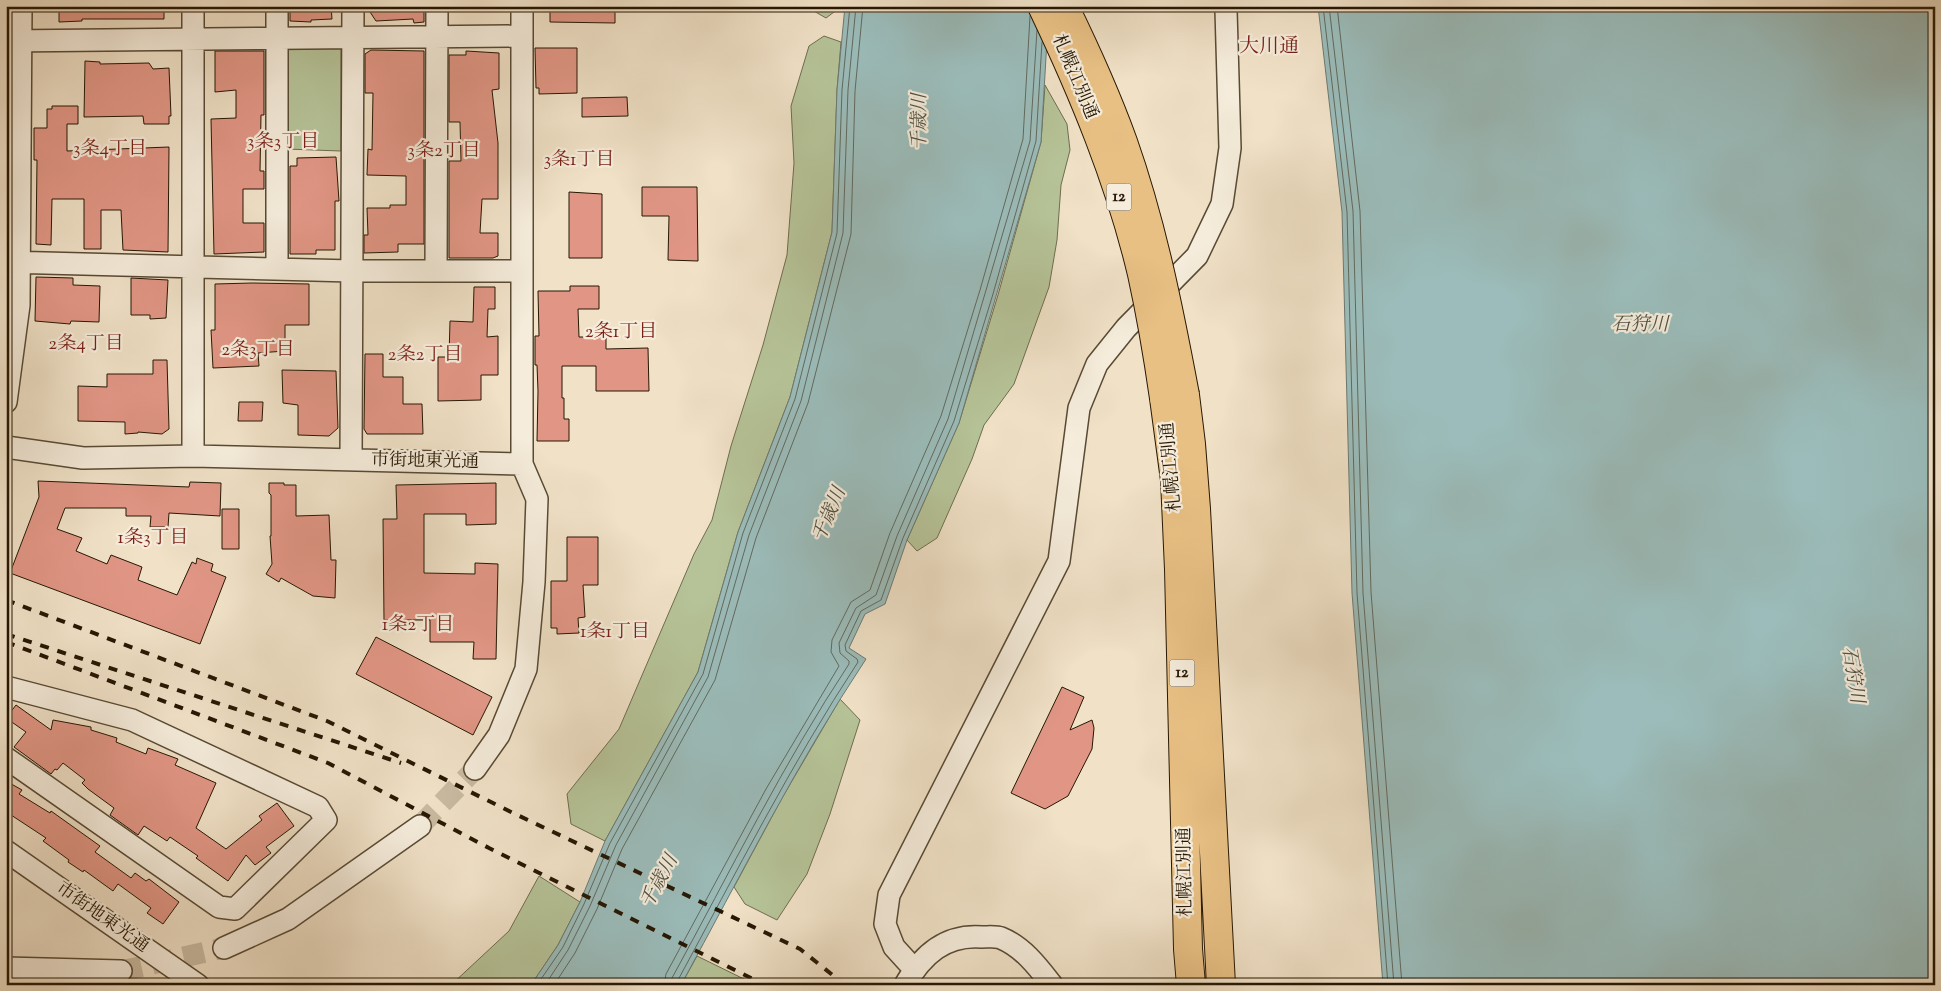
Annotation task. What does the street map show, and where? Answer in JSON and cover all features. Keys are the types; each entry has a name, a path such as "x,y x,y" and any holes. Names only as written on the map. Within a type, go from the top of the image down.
{"highway":[{"name":"札幌江別通","path":"1042,6 1084,97 1104,150 1126,216 1175,397 1191,444 1221,985"},
{"name":"札幌江別通","path":"1064,6 1099,80 1123,142 1143,204 1172,324 1188,949 1191,985"}],"street":[{"path":"6,402 19,305 13,262 13,41 20,6"},
{"path":"193,6 193,456"},
{"path":"277,6 277,269"},
{"path":"351,460 353,6"},
{"path":"436,271 437,6"},
{"path":"475,769 499,735 526,669 534,582 538,499 522,464 522,6"},
{"path":"1052,985 1029,956 1000,938 967,936 932,950 909,977 894,947 886,924 889,895 1059,561 1079,408 1097,364 1126,328 1197,256 1222,204 1230,148 1226,10"},
{"path":"13,41 522,36"},
{"path":"13,262 352,271 522,271"},
{"name":"市街地東光通","path":"6,447 82,458 193,456 522,464"},
{"path":"6,687 132,720 318,808 326,820 235,910 219,907 6,758"},
{"path":"224,948 288,919 420,826"},
{"name":"市街地東光通","path":"6,851 198,985"},
{"name":"市街地東光通","path":"6,968 121,972"}],"green space":[{"path":"805,6 842,6 826,18"},
{"path":"824,36 841,42 837,90 832,232 790,397 738,532 698,672 605,841 571,824 567,794 619,729 694,554 712,520 731,446 763,345 787,255 794,163 791,106 809,46"},
{"path":"285,46 341,47 341,151 286,149"},
{"path":"1045,85 1067,124 1070,150 1061,185 1057,240 1049,287 1014,384 984,425 972,459 937,538 917,551 907,540 959,423 998,295 1041,142"},
{"path":"840,699 860,720 830,814 807,874 777,920 745,904 734,887 782,798"},
{"path":"539,876 580,902 558,945 531,985 451,985 509,931"},
{"path":"697,956 748,981 745,985 681,985"}],"water":[{"name":"千歳川","path":"845,6 1049,6 1041,142 959,423 907,540 885,604 865,614 849,648 866,659 816,738 681,985 531,985 558,945 580,902 605,841 698,672 738,532 790,397 832,232 837,90"},
{"name":"石狩川","path":"1318,6 1935,6 1935,985 1383,985 1352,593 1342,212"}],"building":[{"path":"59,6 164,6 164,19 82,19 82,21 59,22"},
{"path":"290,6 331,6 332,19 311,20 311,22 290,21"},
{"path":"366,6 424,6 424,22 414,23 413,19 376,21"},
{"path":"550,6 615,6 615,23 550,22"},
{"path":"535,48 577,48 577,93 539,94 539,88 536,88"},
{"path":"371,50 424,51 424,244 398,244 398,252 364,253 364,235 368,235 367,208 390,208 390,205 406,205 406,176 367,175 368,149 372,150 373,93 365,93 365,54"},
{"path":"215,51 264,51 264,115 261,115 260,171 264,171 264,189 243,189 243,223 264,223 264,252 214,254 211,119 236,118 236,90 215,92"},
{"path":"466,51 499,53 499,89 492,90 498,143 498,199 482,199 480,233 498,233 498,256 493,258 449,258 449,161 461,161 460,122 449,122 449,55 466,55"},
{"path":"85,61 100,62 100,64 149,63 153,69 169,68 171,116 169,116 169,124 144,124 143,116 84,117"},
{"path":"627,97 628,116 582,117 582,98"},
{"path":"52,106 78,106 78,124 67,124 67,151 169,147 168,252 123,250 121,210 101,210 101,249 84,249 84,199 52,199 51,245 36,244 37,160 34,160 34,128 47,128 47,109 52,109"},
{"path":"336,157 339,201 335,201 335,250 316,250 316,254 290,254 290,166 297,166 297,158"},
{"path":"642,187 697,187 698,261 668,260 669,216 642,216"},
{"path":"569,192 602,194 602,258 569,258"},
{"path":"36,277 73,278 73,285 100,286 99,322 71,321 70,324 35,321"},
{"path":"131,278 168,280 166,318 150,319 150,315 131,315"},
{"path":"215,284 309,284 309,325 285,325 285,351 258,353 259,366 213,368 211,330 215,330"},
{"path":"570,286 599,286 599,309 578,309 579,337 606,337 606,349 648,348 649,391 596,391 596,366 562,366 562,398 564,398 564,419 569,419 569,441 537,441 538,391 537,365 535,365 535,336 539,336 538,291 570,291"},
{"path":"474,287 495,287 495,309 488,309 487,337 498,336 498,375 481,375 481,400 438,401 438,357 449,357 450,321 473,322"},
{"path":"365,354 383,354 383,377 403,377 403,404 422,404 423,434 367,434 364,429"},
{"path":"153,360 167,360 169,429 162,434 138,432 125,434 125,422 78,421 78,386 107,387 107,374 153,374"},
{"path":"282,370 336,371 338,428 329,436 298,435 298,405 283,403"},
{"path":"239,402 263,402 262,421 238,421"},
{"path":"38,481 189,487 190,482 221,483 220,516 169,513 168,527 150,527 151,516 126,516 126,508 65,508 57,529 82,538 76,551 107,564 111,555 142,567 138,580 177,595 192,562 196,564 197,558 213,564 211,571 226,577 200,644 10,573 39,497"},
{"path":"269,483 296,485 296,516 329,515 331,560 336,560 335,598 313,596 281,578 279,582 266,574 272,564 270,536 271,495 269,493"},
{"path":"496,483 496,524 466,525 466,514 424,514 424,573 475,574 475,563 498,564 496,659 473,659 474,642 430,642 430,620 384,620 383,519 397,519 396,485"},
{"path":"222,509 239,509 239,549 222,549"},
{"path":"567,537 598,537 598,585 583,585 585,617 578,618 579,633 557,634 557,628 551,628 551,581 567,581"},
{"path":"376,637 492,697 473,735 356,674"},
{"path":"1062,687 1084,697 1070,730 1092,720 1094,728 1092,749 1068,796 1045,809 1011,793"},
{"path":"16,705 51,730 53,720 91,727 91,730 117,738 116,742 146,754 148,748 178,759 175,765 216,783 196,828 226,849 262,820 259,816 277,803 294,826 266,847 271,853 255,865 246,855 228,881 196,858 198,856 170,837 167,841 144,826 138,835 110,815 114,808 88,789 82,783 85,780 63,763 51,774 14,747 26,732 6,718"},
{"path":"6,781 22,790 19,794 50,813 51,811 100,846 95,852 131,878 135,873 146,881 149,879 179,902 163,924 147,913 151,908 118,884 113,891 84,870 83,872 68,862 69,860 43,841 46,838 8,813 6,815"}],"tunnel":[{"path":"420,826 475,769"},
{"path":"121,971 224,948"}],"railway":[{"path":"6,600 327,721 511,812 800,949 845,985"},
{"path":"6,634 401,763"},
{"path":"6,642 328,763 489,848 765,985"}],"district":[{"name":"大川通","path":"1269,47"},
{"name":"3条3丁目","path":"283,142"},
{"name":"3条4丁目","path":"110,149"},
{"name":"3条2丁目","path":"444,151"},
{"name":"3条1丁目","path":"579,160"},
{"name":"2条1丁目","path":"621,332"},
{"name":"2条4丁目","path":"86,344"},
{"name":"2条3丁目","path":"258,350"},
{"name":"2条2丁目","path":"425,355"},
{"name":"1条3丁目","path":"153,538"},
{"name":"1条2丁目","path":"418,625"},
{"name":"1条1丁目","path":"615,632"}]}
